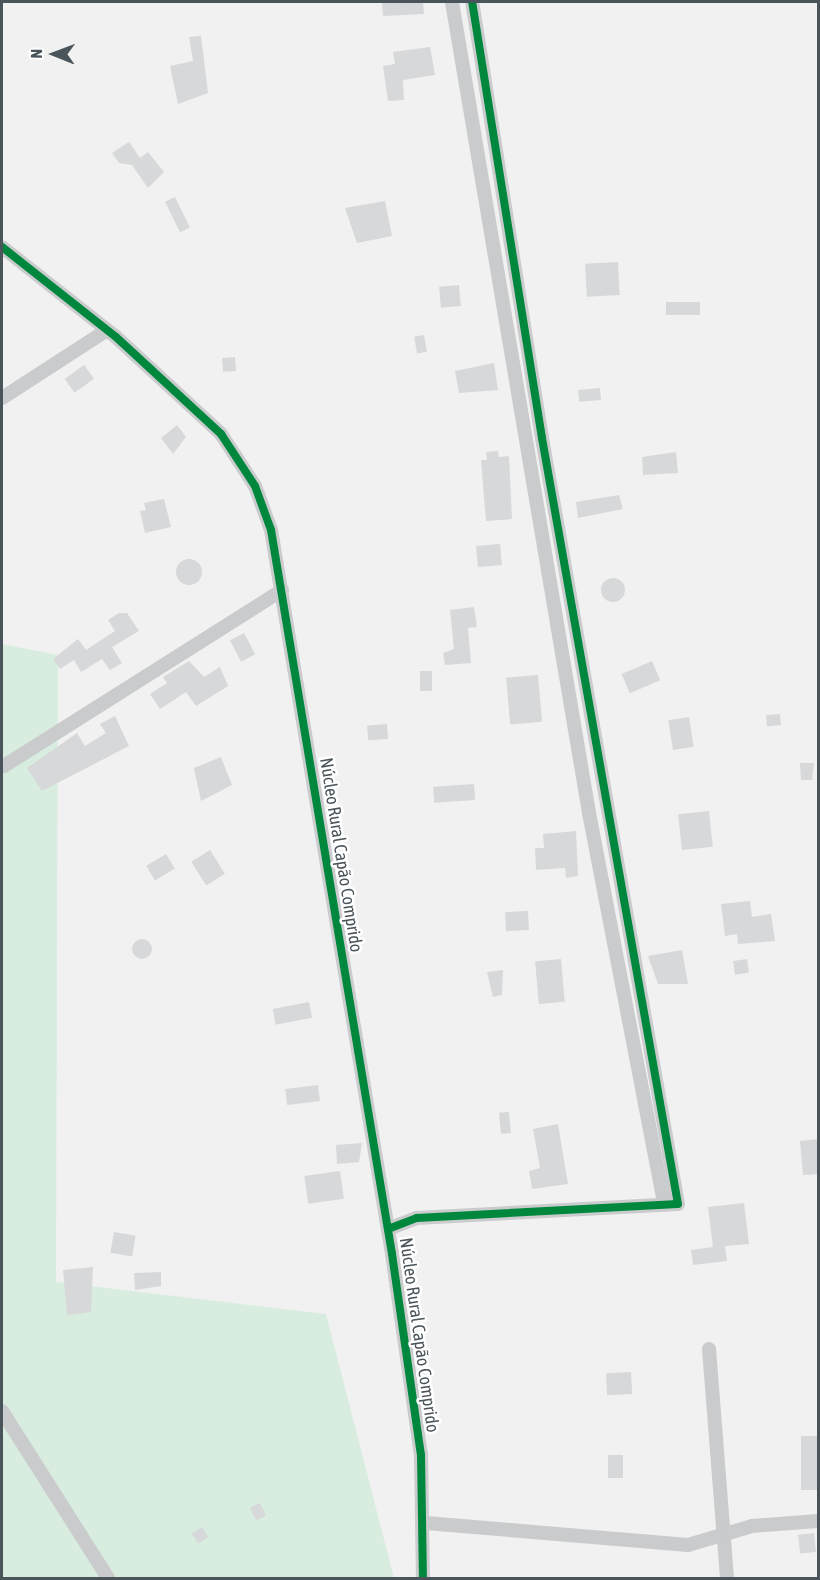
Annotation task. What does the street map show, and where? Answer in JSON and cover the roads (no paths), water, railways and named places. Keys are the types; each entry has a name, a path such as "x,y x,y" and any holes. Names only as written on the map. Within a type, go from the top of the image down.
{"street":[{"path":"452,2 575,733 671,1204"},
{"path":"472,2 595,728 671,1204"},
{"path":"483,188 503,184"},
{"name":"Núcleo Rural Capão Comprido","path":"2,248 107,330 221,434 255,486 271,530 388,1229 426,1522 423,1578"},
{"path":"2,398 107,330"},
{"path":"4,766 282,590"},
{"path":"575,733 595,728"},
{"path":"388,1229 417,1218 671,1204"},
{"path":"709,1349 727,1578"},
{"path":"2,1411 108,1578"},
{"path":"426,1522 688,1545 752,1526 819,1521"}]}
